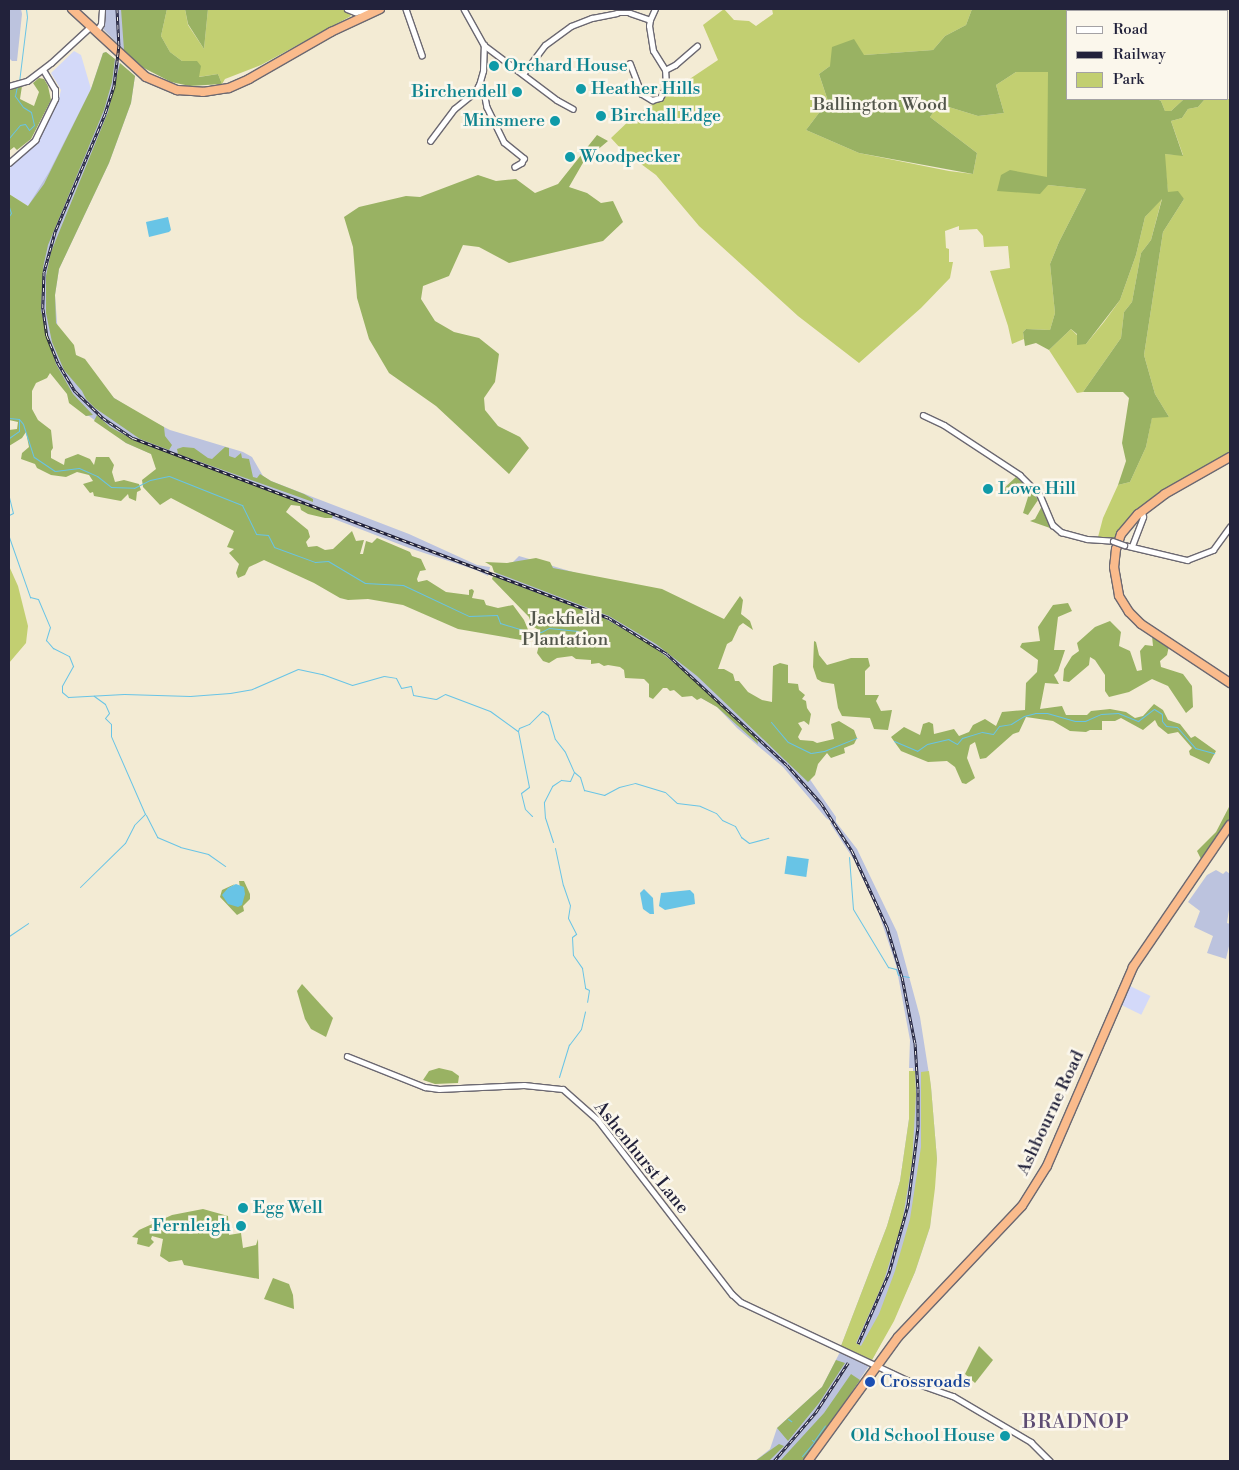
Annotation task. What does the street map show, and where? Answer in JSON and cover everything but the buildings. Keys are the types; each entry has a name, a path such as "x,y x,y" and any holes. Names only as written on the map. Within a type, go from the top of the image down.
{"highway":[{"path":"72,9 137,71 165,86 190,92 229,88 249,79 331,32 378,10"},
{"path":"1230,457 1165,494 1126,528 1116,549 1115,579 1119,596 1129,612 1141,624 1230,682"},
{"name":"Ashbourne Road","path":"808,1461 898,1337 1022,1206 1047,1166 1133,967 1230,825"}],"street":[{"path":"11,85 23,83 43,70 101,24 102,9"},
{"path":"347,9 355,12 378,10"},
{"path":"406,9 422,55"},
{"path":"464,9 484,45 557,100 573,109"},
{"path":"630,63 642,94 652,100 660,98 665,92 665,70 653,51 650,20 655,9"},
{"path":"523,74 545,45 560,33 576,24 617,13 630,13 650,20"},
{"path":"430,141 454,110 474,93 479,85 484,71 484,45"},
{"path":"665,70 675,65 697,46"},
{"path":"9,163 35,140 55,99 55,90 43,70"},
{"path":"479,85 484,92 487,107 504,142 524,156 522,163 514,167"},
{"path":"923,415 944,425 1020,475 1040,494 1053,525 1061,532 1113,541 1179,560 1192,559 1213,550 1230,527"},
{"path":"1132,546 1142,514"},
{"name":"Ashenhurst Lane","path":"347,1056 425,1087 439,1089 524,1084 563,1089 598,1120 737,1299 755,1310 907,1380 953,1396 990,1416 1031,1442 1050,1461"}],"shaded area":[{"path":"9,9 21,9 22,14 17,61 12,61 9,58"},
{"path":"103,9 128,9 130,52 124,50 103,29"},
{"path":"74,51 81,55 91,89 44,184 28,206 9,194 9,166 35,145 58,102 61,90 51,73"},
{"path":"106,52 135,76 131,103 109,163 59,269 55,295 58,335 114,398 148,419 170,430 243,452 252,457 263,476 271,481 409,534 477,565 490,567 488,576 476,570 409,548 267,493 156,456 126,443 89,416 86,416 46,367 28,206 49,172 91,89 103,53"},
{"path":"519,556 583,575 617,594 809,778 836,817 836,822 857,849 897,932 920,1017 931,1087 937,1159 930,1227 915,1272 894,1319 872,1360 841,1346 887,1226 900,1181 909,1119 909,1071 913,1071 913,1068 909,1068 910,1040 896,965 878,911 854,860 830,823 832,822 826,818 783,767 737,728 717,707 495,580 496,568 512,563"},
{"path":"1216,870 1223,874 1226,871 1230,874 1230,903 1227,923 1230,924 1230,942 1226,959 1207,953 1213,936 1194,927 1200,911 1188,902 1207,875"},
{"path":"1128,985 1150,996 1141,1015 1119,1004"},
{"path":"840,1352 869,1366 804,1461 755,1461 770,1449 777,1428 822,1387"}],"green space":[{"path":"121,9 167,9 161,36 170,52 182,61 197,61 201,66 199,77 218,74 222,84 190,86 171,82 140,66 124,50"},
{"path":"167,9 185,9 188,25 204,49 208,9 345,9 351,16 261,65 225,79 222,84 218,74 198,77 197,61 182,61 170,52 161,36"},
{"path":"185,9 208,9 204,49 188,24"},
{"path":"724,9 734,20 749,21 756,26 773,14 772,9 972,9 966,25 945,36 933,50 864,55 830,66 819,74 828,101 806,130 859,153 949,171 973,174 977,153 930,117 939,104 978,116 1004,113 996,85 1016,72 1048,71 1048,185 1086,189 1050,264 1055,313 1050,330 1026,329 1023,332 1024,339 1012,344 990,271 1010,268 1008,246 984,247 983,236 977,229 959,230 959,226 945,231 946,248 949,249 949,262 953,262 950,278 921,308 859,363 798,316 699,226 656,175 622,150 611,138 633,117 718,60 703,25"},
{"name":"Ballington Wood","path":"972,9 1150,9 1066,10 1066,100 1159,100 1165,111 1171,111 1183,100 1204,100 1198,107 1188,109 1182,118 1171,121 1183,156 1165,154 1168,192 1178,191 1184,199 1163,232 1144,355 1155,394 1169,417 1152,418 1146,447 1130,482 1118,485 1126,461 1122,443 1129,398 1123,392 1083,392 1121,338 1124,312 1132,302 1141,253 1151,240 1162,199 1145,217 1136,255 1120,300 1086,344 1077,345 1077,334 1071,329 1049,350 1036,343 1025,346 1023,332 1026,329 1050,330 1055,313 1050,264 1086,189 1048,185 1040,194 997,191 1001,175 1010,170 1047,177 1048,72 1016,72 996,85 1004,113 978,116 939,104 930,117 977,153 973,174 859,153 806,130 828,101 819,74 830,66 832,47 854,39 864,55 933,50 945,36 966,25"},
{"path":"1150,9 1216,9 1216,10"},
{"path":"106,52 115,59 112,82 104,110 48,245 43,268 41,311 56,364 73,394 93,415 86,416 69,403 67,394 50,373 47,378 36,383 32,391 32,409 38,420 51,430 53,448 51,458 64,465 65,459 78,454 90,459 94,465 96,457 109,457 114,465 112,472 115,482 124,480 139,484 141,490 137,492 136,501 129,498 128,494 121,501 94,496 93,492 90,493 83,484 93,481 89,475 77,472 66,477 51,475 37,468 35,464 21,459 22,453 29,447 26,432 22,438 9,446 9,430 17,429 18,422 9,420 9,194 28,206 44,184 91,89 103,53"},
{"path":"120,63 135,76 131,103 109,163 59,269 55,295 56,323 74,345 76,355 85,359 114,398 164,427 165,436 172,445 169,450 140,439 95,408 86,399 82,391 64,370 52,342 46,313 46,276 51,252 108,112"},
{"path":"39,78 44,79 48,86 51,100 31,139 17,150 14,147 9,151 9,88 22,86 20,99 34,106 39,92 33,83"},
{"path":"1230,99 1230,454 1141,507 1124,525 1115,539 1098,537 1103,518 1118,485 1130,482 1146,447 1152,417 1169,417 1155,394 1144,355 1163,232 1184,199 1168,193 1164,154 1183,155 1171,121 1182,118 1188,109 1198,107 1204,100"},
{"path":"1159,100 1183,100 1171,111 1165,111"},
{"path":"597,135 608,141 584,161 569,187 587,193 601,203 613,201 623,222 603,241 509,263 479,247 463,245 449,276 423,286 421,299 435,321 454,332 479,338 499,354 495,382 484,398 485,410 498,426 520,437 529,448 509,474 436,406 389,373 369,339 357,298 353,247 344,217 359,207 406,196 420,197 478,175 496,181 516,179 535,193 558,184"},
{"path":"1162,198 1151,240 1141,253 1132,302 1124,312 1121,338 1083,392 1077,393 1049,350 1071,329 1086,344 1104,322 1120,300 1136,255 1145,217"},
{"path":"97,415 110,427 132,439 333,515 332,518 325,518 308,514 301,510 300,506 291,505 286,512 308,530 310,537 306,542 308,547 317,546 325,550 333,549 352,531 356,541 364,540 360,554 363,554 366,541 372,543 377,538 410,552 412,556 421,559 426,570 420,571 417,579 418,582 427,580 446,592 469,595 469,590 472,589 474,591 472,598 484,600 486,605 498,608 513,605 524,620 529,632 527,641 458,629 403,605 368,599 348,600 340,598 314,583 264,560 249,567 245,575 238,578 236,573 239,564 229,553 234,549 227,547 234,531 171,498 160,505 143,487 142,480 156,469 151,454 126,443 94,421"},
{"path":"183,447 194,448 212,459 225,447 229,448 229,456 235,458 241,453 242,458 249,459 253,477 257,478 260,474 271,481 304,494 313,499 313,502 178,454 177,449"},
{"path":"1016,477 1033,492 1038,500 1028,515 1023,513 1028,497 1026,490 1007,494 1001,491"},
{"path":"1042,506 1050,528 1030,521 1035,519"},
{"path":"536,558 550,562 553,568 662,589 724,619 740,596 743,600 741,614 750,621 753,630 743,623 739,626 732,641 727,644 718,669 724,669 733,674 735,681 739,681 748,692 762,700 772,702 773,666 780,663 788,665 788,683 798,684 799,690 805,695 802,699 806,701 807,708 811,714 809,725 804,721 798,723 802,729 798,737 800,740 817,743 834,739 831,724 839,721 854,730 857,738 854,744 844,748 845,753 831,758 827,753 818,764 815,775 808,782 697,676 656,644 609,616 494,572 492,566 485,562 507,563"},
{"path":"9,566 18,586 28,626 26,643 9,663"},
{"name":"Jackfield Plantation","path":"493,576 604,618 650,644 691,676 757,738 758,744 717,707 701,698 697,700 692,696 682,697 674,690 670,691 667,688 663,688 653,699 649,697 649,684 644,679 625,678 624,670 620,667 604,666 599,663 591,664 591,660 576,659 572,656 557,658 549,663 543,661 537,653 539,645 536,638 539,630 532,626 529,617 492,579"},
{"path":"1068,603 1072,611 1058,617 1054,650 1065,650 1058,671 1054,675 1059,684 1045,683 1040,709 1062,706 1066,715 1087,715 1091,711 1110,709 1126,712 1135,718 1143,716 1154,704 1163,710 1168,720 1180,724 1191,738 1195,736 1216,751 1209,764 1190,755 1189,751 1192,748 1178,732 1168,734 1158,726 1155,720 1143,730 1121,718 1115,721 1102,721 1102,730 1086,732 1070,731 1053,721 1026,717 1019,732 1013,734 986,758 980,759 975,742 970,745 967,758 975,778 966,784 962,783 955,767 947,761 928,762 901,751 891,737 904,727 920,735 923,724 929,722 933,724 934,734 954,729 959,736 969,732 973,725 985,719 996,726 1002,712 1025,710 1026,683 1037,672 1038,660 1020,647 1022,643 1040,641 1038,627 1053,605"},
{"path":"1110,621 1121,632 1119,646 1130,651 1137,671 1142,670 1140,651 1145,645 1153,646 1152,636 1169,646 1167,655 1160,661 1161,667 1183,674 1192,686 1193,707 1186,713 1168,686 1152,679 1129,692 1109,697 1105,691 1105,675 1095,660 1090,657 1089,665 1069,682 1063,681 1064,669 1072,656 1079,651 1077,643 1095,627"},
{"path":"814,641 816,642 819,655 827,665 851,658 868,658 870,666 865,671 865,695 879,695 876,701 881,711 892,710 888,730 874,729 870,718 842,716 838,708 834,684 817,679 813,667"},
{"path":"1230,805 1230,823 1202,861 1197,851 1216,832"},
{"path":"239,881 244,881 250,894 250,899 243,906 244,911 237,915 220,897 222,890 235,884 226,891 242,903"},
{"path":"302,984 333,1018 326,1037 311,1029 305,1019 297,991"},
{"path":"439,1068 452,1071 459,1076 458,1083 435,1084 423,1080 429,1071"},
{"path":"909,1071 915,1071 916,1094 912,1163 902,1223 883,1283 856,1343 861,1346 879,1314 895,1271 910,1219 921,1147 921,1072 929,1071 937,1159 935,1188 930,1227 915,1272 894,1321 872,1360 841,1346 887,1226 900,1181 909,1119"},
{"path":"203,1209 228,1216 229,1235 241,1233 243,1248 256,1245 258,1239 259,1279 184,1265 182,1260 169,1262 160,1256 163,1239 152,1236 151,1239 154,1242 149,1247 137,1244 138,1238 132,1237 139,1230 172,1215"},
{"path":"273,1278 289,1284 293,1295 294,1309 264,1299"},
{"path":"979,1346 993,1360 975,1383 965,1374"},
{"path":"836,1360 845,1363 819,1403 788,1441 777,1428 822,1387"},
{"path":"851,1374 860,1380 804,1461 780,1461 824,1413"},
{"path":"779,1444 784,1446 769,1461 755,1461"}],"water":[{"path":"168,217 171,230 149,237 146,222"},
{"path":"787,856 809,859 806,877 784,874"},
{"path":"236,884 244,887 245,894 242,905 238,907 228,904 222,895 228,888"},
{"path":"644,889 653,898 654,914 650,914 643,909 640,893"},
{"path":"690,890 694,894 695,904 665,910 659,906 661,893"}],"waterway":[{"path":"19,82 27,17 26,9"},
{"path":"9,138 20,125 25,124 29,130 34,125 31,112 23,107 15,96 17,86"},
{"path":"9,207 11,213 9,216"},
{"path":"9,418 19,419 23,424 34,457 55,471 79,468 97,476 111,487 134,488 150,480 169,476 242,505 256,534 268,535 274,547 315,562 328,561 365,583 403,585 469,616 497,615 500,623 527,631"},
{"path":"9,438 19,431 19,419"},
{"path":"9,497 13,513 9,515"},
{"path":"9,537 30,597 38,599 50,627 46,640 53,648 69,656 73,666 62,686 62,692 68,697 124,694 190,696 230,693 252,689 298,669 322,674 352,685 384,676 396,678 401,688 411,686 413,695 436,699 445,694 490,711 518,731 519,728 529,724 542,711 544,712 548,715 555,739 565,752 574,772 580,777 584,790 604,795 619,787 635,783 665,792 677,803 700,806 716,813 722,820 735,826 741,837 749,843 768,838"},
{"path":"534,632 541,632 549,628 578,631"},
{"path":"80,887 125,843 134,825 145,814 111,736 111,724 105,718 109,713 105,704 94,696"},
{"path":"894,741 917,751 927,744 948,739 957,744 962,738 982,732 993,734 999,726 1011,724 1024,716 1035,713 1047,713 1075,721 1085,721 1101,714 1118,713 1138,721 1154,709 1162,714 1162,721 1166,726 1177,727 1195,748 1214,753"},
{"path":"771,722 788,742 811,753 824,751 856,738"},
{"path":"518,731 529,787 521,793 525,809 532,816"},
{"path":"553,842 545,818 544,802 552,786 561,780 570,781 574,772"},
{"path":"146,815 157,837 180,847 208,854 225,866"},
{"path":"555,848 563,885 570,905 568,918 576,934 572,937 573,955 582,968 585,988 589,990 587,1002"},
{"path":"849,857 853,909 888,967 896,969 898,975 909,977"},
{"path":"9,936 28,923"},
{"path":"559,1077 569,1045 581,1029 585,1011"},
{"path":"814,1441 825,1425"},
{"path":"802,1456 814,1442 812,1440"}],"railway":[{"path":"117,9 119,45 114,86 105,114 55,232 44,272 43,309 47,336 58,363 75,391 103,418 133,438 609,618 667,654 787,765 821,803 852,851 887,927 902,977 915,1043 918,1089 918,1127 908,1205 889,1273 858,1344"},
{"path":"774,1461 816,1412 848,1363"}],"place":[{"name":"Orchard House","path":"494,66"},
{"name":"Heather Hills","path":"581,89"},
{"name":"Birchendell","path":"517,92"},
{"name":"Birchall Edge","path":"601,116"},
{"name":"Minsmere","path":"555,121"},
{"name":"Woodpecker","path":"570,157"},
{"name":"Lowe Hill","path":"988,489"},
{"name":"Egg Well","path":"243,1208"},
{"name":"Fernleigh","path":"241,1226"},
{"name":"Crossroads","path":"870,1382"},
{"name":"Old School House","path":"1005,1436"}],"district":[{"name":"BRADNOP","path":"1076,1422"}]}
